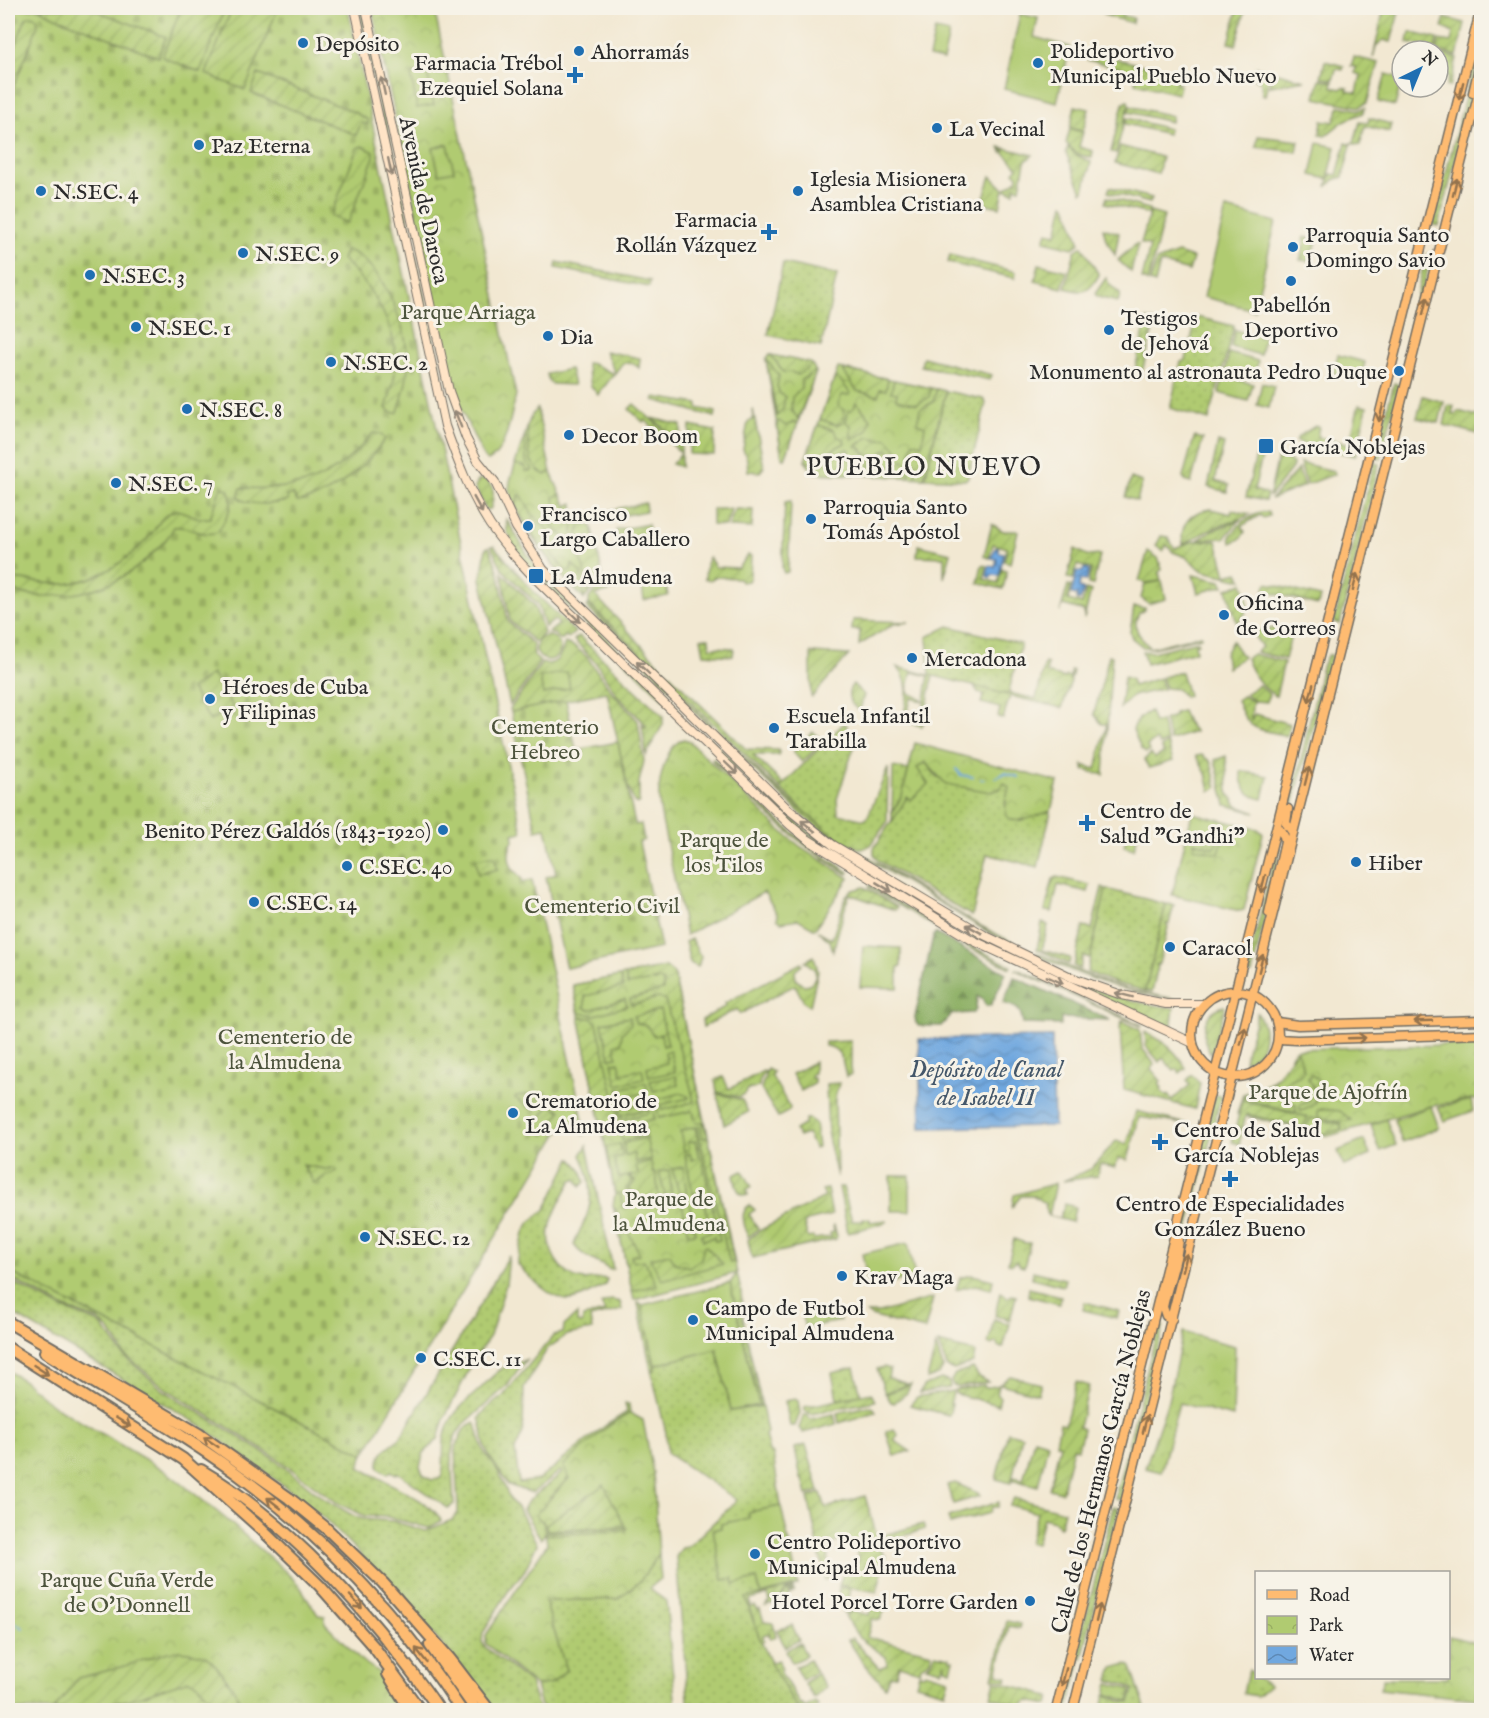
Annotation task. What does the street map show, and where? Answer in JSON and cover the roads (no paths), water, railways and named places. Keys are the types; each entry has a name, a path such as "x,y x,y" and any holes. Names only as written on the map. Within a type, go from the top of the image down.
{"highway":[{"path":"8,1322 199,1434 267,1481 327,1528 382,1583 450,1659 489,1710"},
{"path":"8,1329 190,1442 250,1484 293,1518 319,1540 372,1594 444,1684 461,1710"},
{"path":"8,1348 183,1460 225,1484 264,1514 335,1581 385,1636 439,1710"},
{"path":"183,1460 306,1572 374,1647 420,1710"},
{"path":"309,1514 409,1619 476,1710"},
{"path":"374,1647 410,1710"}],"main road":[{"name":"Avenida de Daroca","path":"355,8 445,426 456,457 476,500 491,526 511,551 790,825 825,851 972,940 1193,1043"},
{"name":"Avenida de Daroca","path":"366,8 444,374 456,414 478,461 495,482 523,539 543,569 788,809 821,836 962,923 1006,947 1073,978 1105,990 1166,1004 1204,1004"},
{"name":"Calle de los Hermanos García Noblejas","path":"1056,1710 1481,12"},
{"name":"Calle de los Hermanos García Noblejas","path":"1475,106 1474,86 1482,55"},
{"name":"Calle de los Hermanos García Noblejas","path":"1073,1710 1482,80"},
{"path":"1424,242 1440,244"},
{"name":"Calle de los Hermanos García Noblejas","path":"1410,363 1402,356 1402,351 1414,302 1413,283"},
{"path":"1395,356 1410,363"},
{"path":"1321,651 1329,643 1341,639"},
{"name":"Calle de los Hermanos García Noblejas","path":"1293,832 1286,820 1301,752 1301,734"},
{"name":"Calle de los Hermanos García Noblejas","path":"1269,932 1270,900 1285,842 1278,827"},
{"path":"1278,827 1293,832"},
{"path":"1237,991 1253,995 1267,1005 1277,1023 1278,1039 1273,1054 1260,1069 1248,1075 1232,1077 1215,1072 1199,1057 1193,1043 1193,1026 1204,1004 1215,996 1237,991"},
{"path":"1277,1023 1298,1025 1482,1020"},
{"path":"1278,1039 1480,1035"},
{"name":"Calle de los Hermanos García Noblejas","path":"1172,1319 1166,1316 1163,1307 1180,1237 1178,1220"}],"water":[{"path":"996,547 999,552 1004,553 999,576 993,575 990,578 987,576 989,566 995,567 997,559 991,558"},
{"path":"1085,568 1089,571 1086,581 1080,580 1079,588 1084,590 1080,600 1077,600 1077,595 1071,594 1077,571 1082,572"},
{"name":"Depósito de Canal de Isabel II","path":"1052,1037 1054,1126 921,1128 919,1039"}],"waterway":[{"path":"956,769 961,775 972,777"},
{"path":"995,778 1005,773 1019,777"},
{"path":"8,1618 23,1628"}],"place":[{"name":"Depósito","path":"303,43"},
{"name":"Ahorramás","path":"579,51"},
{"name":"Polideportivo Municipal Pueblo Nuevo","path":"1038,63"},
{"name":"Farmacia Trébol Ezequiel Solana","path":"575,75"},
{"name":"La Vecinal","path":"937,128"},
{"name":"Paz Eterna","path":"199,145"},
{"name":"N.SEC. 4","path":"41,191"},
{"name":"Iglesia Misionera Asamblea Cristiana","path":"798,191"},
{"name":"Farmacia Rollán Vázquez","path":"769,232"},
{"name":"Parroquia Santo Domingo Savio","path":"1293,247"},
{"name":"N.SEC. 9","path":"243,253"},
{"name":"N.SEC. 3","path":"90,275"},
{"name":"Pabellón Deportivo","path":"1291,281"},
{"name":"N.SEC. 1","path":"136,327"},
{"name":"Testigos de Jehová","path":"1109,330"},
{"name":"Dia","path":"548,336"},
{"name":"N.SEC. 2","path":"331,362"},
{"name":"Monumento al astronauta Pedro Duque","path":"1399,371"},
{"name":"N.SEC. 8","path":"187,409"},
{"name":"Decor Boom","path":"569,435"},
{"name":"García Noblejas","path":"1266,446"},
{"name":"N.SEC. 7","path":"116,483"},
{"name":"Parroquia Santo Tomás Apóstol","path":"811,519"},
{"name":"Francisco Largo Caballero","path":"528,526"},
{"name":"La Almudena","path":"536,576"},
{"name":"Oficina de Correos","path":"1224,615"},
{"name":"Mercadona","path":"912,658"},
{"name":"Héroes de Cuba y Filipinas","path":"210,699"},
{"name":"Escuela Infantil Tarabilla","path":"774,728"},
{"name":"Centro de Salud \"Gandhi\"","path":"1087,823"},
{"name":"Benito Pérez Galdós (1843-1920)","path":"443,830"},
{"name":"Hiber","path":"1356,862"},
{"name":"C.SEC. 40","path":"347,866"},
{"name":"C.SEC. 14","path":"254,902"},
{"name":"Caracol","path":"1170,947"},
{"name":"Crematorio de La Almudena","path":"513,1113"},
{"name":"Centro de Salud García Noblejas","path":"1160,1142"},
{"name":"Centro de Especialidades González Bueno","path":"1230,1179"},
{"name":"N.SEC. 12","path":"365,1237"},
{"name":"Krav Maga","path":"842,1276"},
{"name":"Campo de Futbol Municipal Almudena","path":"693,1320"},
{"name":"C.SEC. 11","path":"421,1358"},
{"name":"Centro Polideportivo Municipal Almudena","path":"755,1554"},
{"name":"Hotel Porcel Torre Garden","path":"1030,1601"}],"district":[{"name":"PUEBLO NUEVO","path":"924,466"}],"park label":[{"name":"Parque Arriaga","path":"468,311"},
{"name":"Cementerio Hebreo","path":"545,738"},
{"name":"Parque de los Tilos","path":"724,852"},
{"name":"Cementerio Civil","path":"602,905"},
{"name":"Cementerio de la Almudena","path":"285,1048"},
{"name":"Parque de Ajofrín","path":"1328,1091"},
{"name":"Parque de la Almudena","path":"669,1210"},
{"name":"Parque Cuña Verde de O'Donnell","path":"127,1592"}]}
